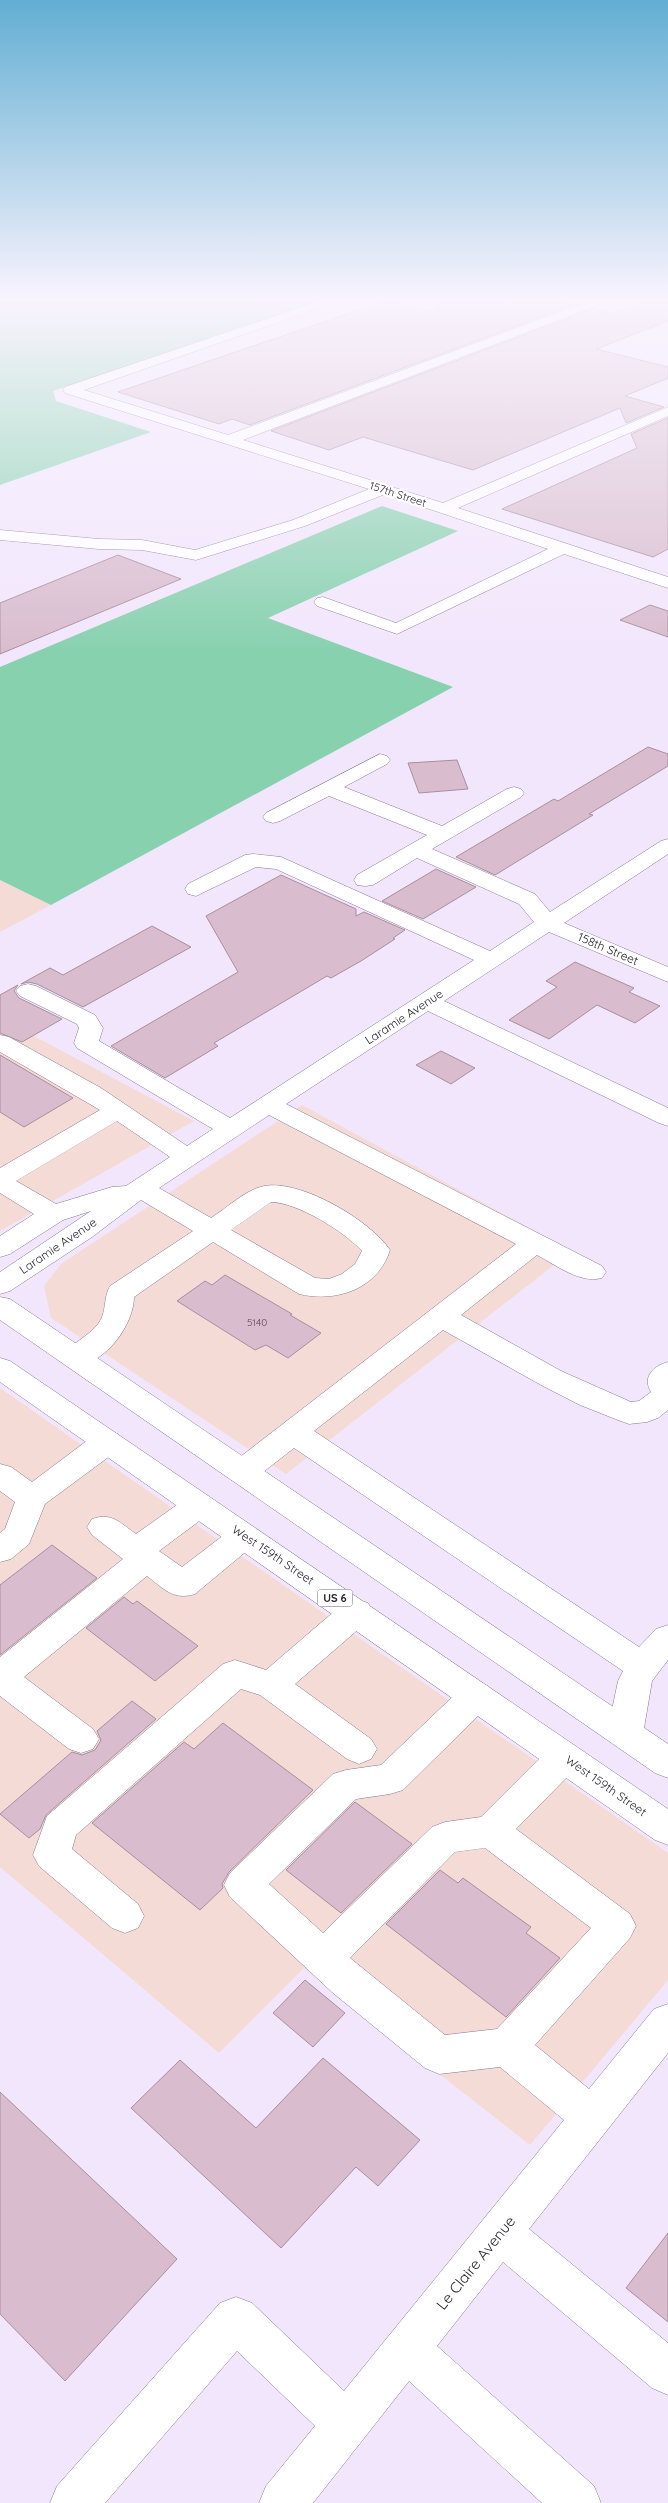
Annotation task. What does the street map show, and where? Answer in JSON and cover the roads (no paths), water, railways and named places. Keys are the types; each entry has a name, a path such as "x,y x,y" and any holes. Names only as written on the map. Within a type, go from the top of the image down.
{"street":[{"name":"157th Street","path":"155,417 384,489 668,583"},
{"path":"228,440 290,417"},
{"path":"444,509 655,417"},
{"path":"0,535 99,544 142,545 196,555 299,523 384,489"},
{"path":"323,602 397,629 563,548"},
{"path":"272,817 380,760"},
{"path":"328,788 443,834"},
{"path":"365,880 514,793"},
{"name":"Laramie Avenue","path":"0,1285 82,1231 140,1188 187,1157 668,845"},
{"path":"416,850 527,899 548,924"},
{"path":"196,889 253,860 281,863 492,960"},
{"name":"158th Street","path":"548,924 668,975"},
{"path":"28,991 87,1020 91,1028 86,1043 103,1055 231,1129"},
{"path":"427,1002 668,1118"},
{"path":"0,1042 92,1093 187,1157"},
{"path":"268,1104 592,1272"},
{"path":"53,1214 0,1180 118,1110"},
{"path":"77,1357 103,1340 116,1320 121,1307 120,1293 212,1230 265,1194 273,1192 292,1196 361,1234 376,1250 374,1261 366,1270 341,1285 327,1289 309,1287 212,1230 140,1188"},
{"name":"Laramie Avenue","path":"0,1248 53,1214 140,1188"},
{"path":"242,1472 535,1243"},
{"path":"0,1306 668,1763"},
{"path":"441,1316 583,1394 630,1412 647,1411 668,1394 662,1386 662,1377 668,1372"},
{"name":"West 159th Street","path":"0,1368 668,1829"},
{"path":"293,1432 642,1666"},
{"path":"0,1550 18,1536 32,1498 107,1442"},
{"path":"0,1475 32,1498"},
{"path":"81,1739 5,1681 6,1672 199,1505"},
{"path":"103,1527 183,1585 244,1536"},
{"path":"270,1685 356,1612"},
{"path":"625,1734 635,1682 642,1666 668,1638"},
{"path":"125,1916 52,1855 60,1827 235,1674 270,1685 359,1749"},
{"path":"476,1696 390,1779 346,1785 243,1885 323,1959 439,2055 507,2047 617,1926 491,1831"},
{"path":"323,1959 445,1838 491,1831 564,1757"},
{"name":"Le Claire Avenue","path":"283,2503 668,2022"},
{"path":"507,2047 592,2116"},
{"path":"500,2232 668,2372"},
{"path":"74,2503 236,2319 346,2424"},
{"path":"407,2348 577,2503"}]}
